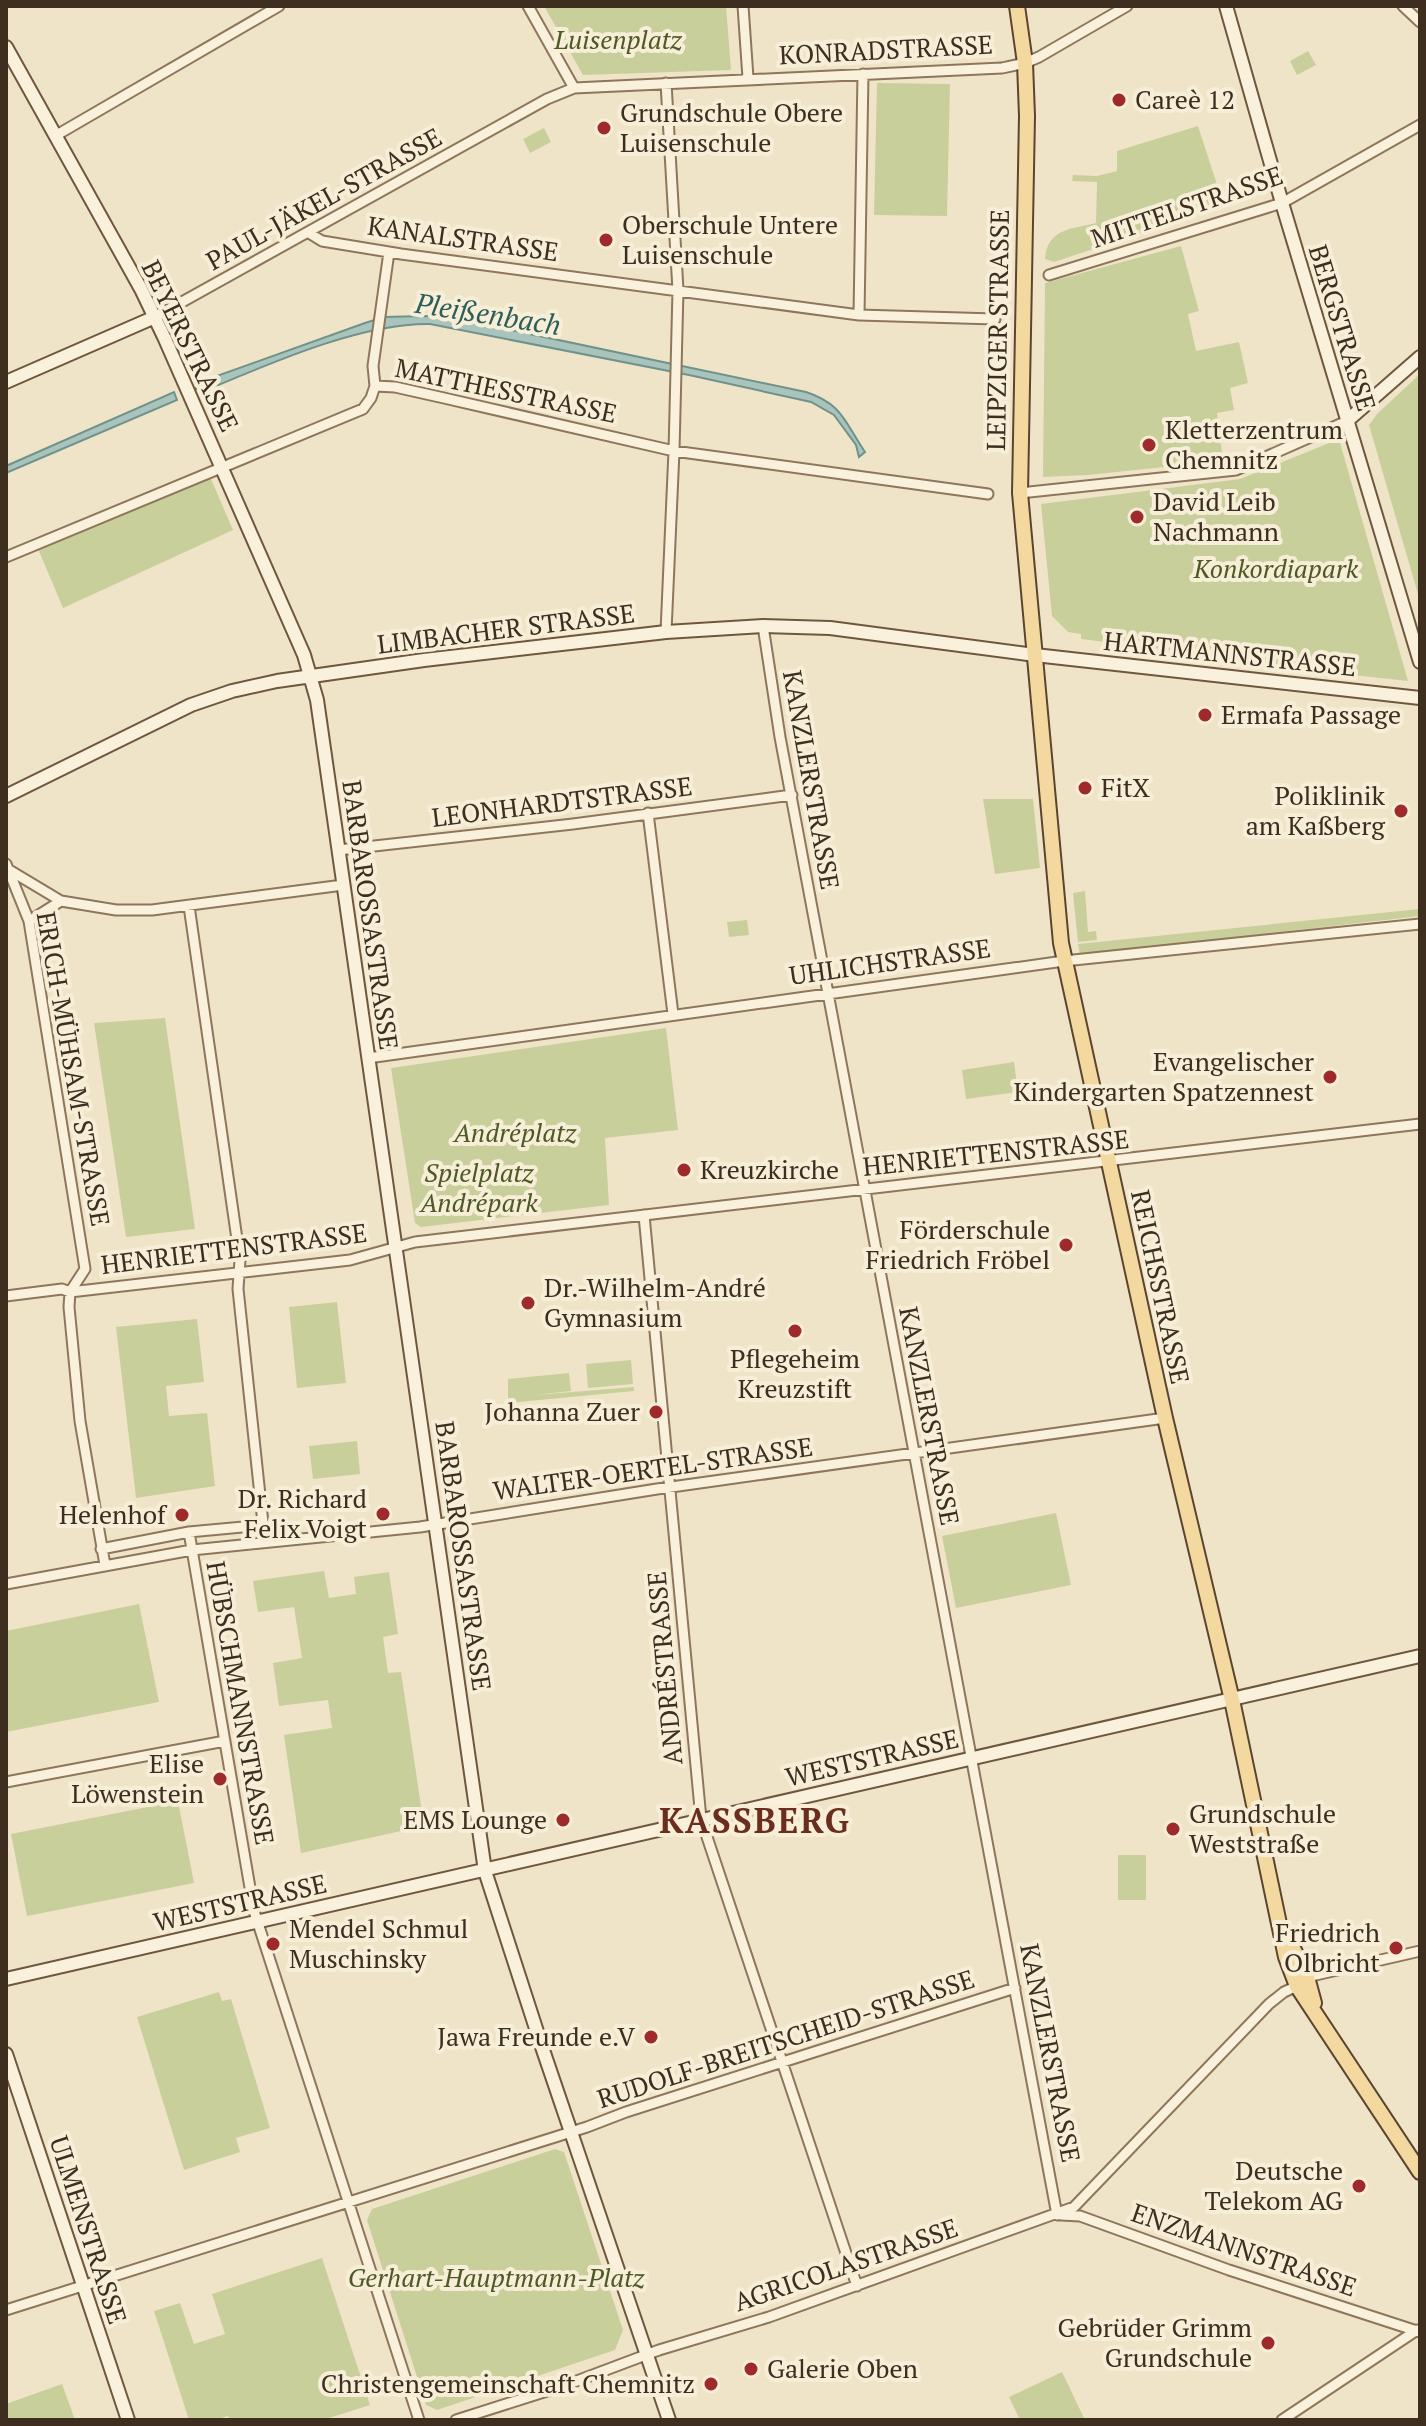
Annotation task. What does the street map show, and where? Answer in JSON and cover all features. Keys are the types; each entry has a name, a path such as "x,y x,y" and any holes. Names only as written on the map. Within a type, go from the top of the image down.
{"main road":[{"name":"LEIPZIGER STRASSE","path":"1017,6 1025,63 1027,116 1020,493 1035,655"},
{"name":"REICHSSTRASSE","path":"1035,655 1064,961 1280,1922 1316,2011 1420,2172"}],"street":[{"path":"528,6 574,88 748,78 743,6"},
{"path":"1025,63 1127,6"},
{"name":"BERGSTRASSE","path":"1226,6 1420,662"},
{"path":"1403,6 1420,22"},
{"path":"55,136 275,7"},
{"name":"BEYERSTRASSE","path":"6,47 155,317 297,637 310,676"},
{"name":"KONRADSTRASSE","path":"748,78 996,68 1025,63"},
{"path":"859,315 863,74"},
{"path":"666,83 678,290 666,632"},
{"name":"PAUL-JÄKEL-STRASSE","path":"6,382 155,317 547,99 574,88"},
{"name":"MITTELSTRASSE","path":"1049,275 1282,203 1420,125"},
{"name":"KANALSTRASSE","path":"309,233 322,241 389,252 859,315 995,319"},
{"path":"375,386 373,366 389,252"},
{"path":"1020,493 1236,470 1347,421 1420,357"},
{"name":"MATTHESSTRASSE","path":"6,557 363,409 375,386 395,387 674,451 988,494"},
{"name":"LIMBACHER STRASSE","path":"6,796 191,705 232,691 310,676 462,655 666,632 763,626 848,629 1035,655"},
{"name":"KANZLERSTRASSE","path":"763,626 864,1190 1057,2215"},
{"name":"HARTMANNSTRASSE","path":"1035,655 1420,698"},
{"name":"BARBAROSSASTRASSE","path":"310,676 317,700 485,1871 669,2420"},
{"name":"LEONHARDTSTRASSE","path":"338,850 792,795"},
{"path":"648,813 673,1014"},
{"path":"8,867 61,901 116,910 189,906 343,885"},
{"name":"ERICH-MÜHSAM-STRASSE","path":"8,867 29,921 85,1269 70,1292 80,1421 105,1565"},
{"path":"29,921 61,901"},
{"path":"189,906 240,1260 238,1289 265,1542"},
{"name":"UHLICHSTRASSE","path":"368,1058 1064,961 1420,924"},
{"name":"HENRIETTENSTRASSE","path":"6,1296 62,1289 70,1292 350,1260 415,1242 1420,1124"},
{"name":"ANDRÉSTRASSE","path":"644,1215 701,1819 857,2286"},
{"name":"WALTER-OERTEL-STRASSE","path":"6,1584 192,1550 363,1534 671,1487 1165,1418"},
{"path":"101,1549 189,1532 263,1525"},
{"name":"HÜBSCHMANNSTRASSE","path":"189,1532 257,1922 349,2202"},
{"name":"WESTSTRASSE","path":"6,1979 1420,1656"},
{"path":"6,1782 225,1741"},
{"path":"1057,2215 1074,2207 1284,1992 1302,1981 1420,1951"},
{"name":"RUDOLF-BREITSCHEID-STRASSE","path":"571,2132 1015,1988"},
{"name":"ULMENSTRASSE","path":"6,2054 128,2420"},
{"path":"6,2310 571,2132"},
{"path":"349,2202 419,2420"},
{"name":"AGRICOLASTRASSE","path":"647,2354 769,2317 1057,2215"},
{"name":"ENZMANNSTRASSE","path":"1057,2215 1080,2216 1229,2270 1419,2330"},
{"path":"1282,2420 1419,2330"},
{"path":"456,2420 566,2385 647,2354"}],"green space":[{"name":"Luisenplatz","path":"544,6 726,6 731,70 583,75"},
{"path":"1308,51 1316,65 1297,75 1290,61"},
{"path":"877,83 950,84 947,216 874,215"},
{"path":"1198,126 1224,206 1054,262 1045,259 1047,249 1056,236 1096,223 1097,182 1072,181 1073,175 1097,176 1117,171 1117,151"},
{"path":"544,128 551,142 530,153 523,139"},
{"path":"1181,246 1199,311 1188,314 1196,351 1239,342 1248,383 1230,388 1234,410 1217,413 1223,461 1043,477 1045,283"},
{"path":"1420,374 1420,601 1369,425"},
{"name":"Konkordiapark","path":"1339,439 1408,681 1242,663 1211,655 1081,639 1081,634 1068,632 1052,616 1041,504 1240,479"},
{"path":"208,472 233,530 63,608 36,544"},
{"path":"983,799 1033,799 1040,868 995,874"},
{"path":"1085,891 1088,932 1096,931 1097,940 1078,942 1073,893"},
{"path":"1420,909 1420,916 1080,955 1078,944"},
{"path":"747,920 749,935 729,937 727,922"},
{"path":"165,1018 195,1229 126,1237 94,1023"},
{"name":"Andréplatz","path":"666,1028 678,1130 605,1138 609,1205 421,1227 415,1223 391,1068"},
{"path":"1014,1062 1018,1092 966,1099 962,1070"},
{"path":"337,1302 346,1383 297,1388 289,1307"},
{"path":"197,1319 204,1382 166,1386 169,1416 207,1413 215,1486 136,1498 116,1327"},
{"path":"631,1360 633,1384 588,1388 586,1364"},
{"path":"569,1373 571,1391 535,1395 634,1387 634,1391 508,1403 508,1379"},
{"path":"357,1441 360,1474 313,1479 309,1446"},
{"path":"1056,1513 1071,1585 956,1608 942,1536"},
{"path":"324,1571 329,1598 356,1594 354,1577 389,1572 398,1634 383,1637 388,1673 401,1672 424,1826 301,1853 284,1735 332,1728 328,1700 279,1706 273,1663 302,1658 294,1607 258,1612 253,1581"},
{"path":"139,1604 159,1702 6,1732 6,1631"},
{"path":"178,1801 194,1883 27,1916 11,1834"},
{"path":"1118,1855 1146,1855 1146,1900 1118,1900"},
{"path":"219,1992 222,2001 231,1999 270,2128 236,2138 240,2152 184,2170 137,2017"},
{"name":"Gerhart-Hauptmann-Platz","path":"555,2149 564,2152 623,2330 615,2350 437,2410 426,2405 367,2220 372,2209"},
{"path":"322,2258 370,2405 323,2420 230,2420 228,2416 215,2420 189,2420 154,2311 180,2303 194,2344 225,2334 212,2294"},
{"path":"1062,2372 1085,2420 1020,2420 1009,2397"},
{"path":"62,2384 75,2420 6,2420 6,2404"}],"water":[{"path":"384,317 449,317 806,392 836,409 865,452 859,457 856,445 834,415 811,402 430,324 403,325 345,338 204,391 200,382"},
{"path":"174,392 177,400 6,473 6,466"}],"waterway":[{"name":"Pleißenbach","path":"190,391 205,385"}],"place":[{"name":"Careè 12","path":"1119,100"},
{"name":"Grundschule Obere Luisenschule","path":"604,128"},
{"name":"Oberschule Untere Luisenschule","path":"606,240"},
{"name":"Kletterzentrum Chemnitz","path":"1149,445"},
{"name":"David Leib Nachmann","path":"1137,517"},
{"name":"Ermafa Passage","path":"1205,715"},
{"name":"FitX","path":"1085,788"},
{"name":"Poliklinik am Kaßberg","path":"1401,811"},
{"name":"Evangelischer Kindergarten Spatzennest","path":"1330,1077"},
{"name":"Kreuzkirche","path":"684,1170"},
{"name":"Förderschule Friedrich Fröbel","path":"1066,1245"},
{"name":"Dr.-Wilhelm-André Gymnasium","path":"528,1303"},
{"name":"Pflegeheim Kreuzstift","path":"795,1331"},
{"name":"Johanna Zuer","path":"656,1412"},
{"name":"Dr. Richard Felix Voigt","path":"383,1514"},
{"name":"Helenhof","path":"182,1515"},
{"name":"Elise Löwenstein","path":"220,1779"},
{"name":"EMS Lounge","path":"563,1820"},
{"name":"Grundschule Weststraße","path":"1173,1829"},
{"name":"Mendel Schmul Muschinsky","path":"273,1944"},
{"name":"Friedrich Olbricht","path":"1396,1948"},
{"name":"Jawa Freunde e.V","path":"651,2037"},
{"name":"Deutsche Telekom AG","path":"1359,2186"},
{"name":"Gebrüder Grimm Grundschule","path":"1268,2343"},
{"name":"Galerie Oben","path":"751,2369"},
{"name":"Christengemeinschaft Chemnitz","path":"711,2384"}],"district":[{"name":"KASSBERG","path":"755,1821"}],"park label":[{"name":"Spielplatz Andrépark","path":"479,1188"}]}
